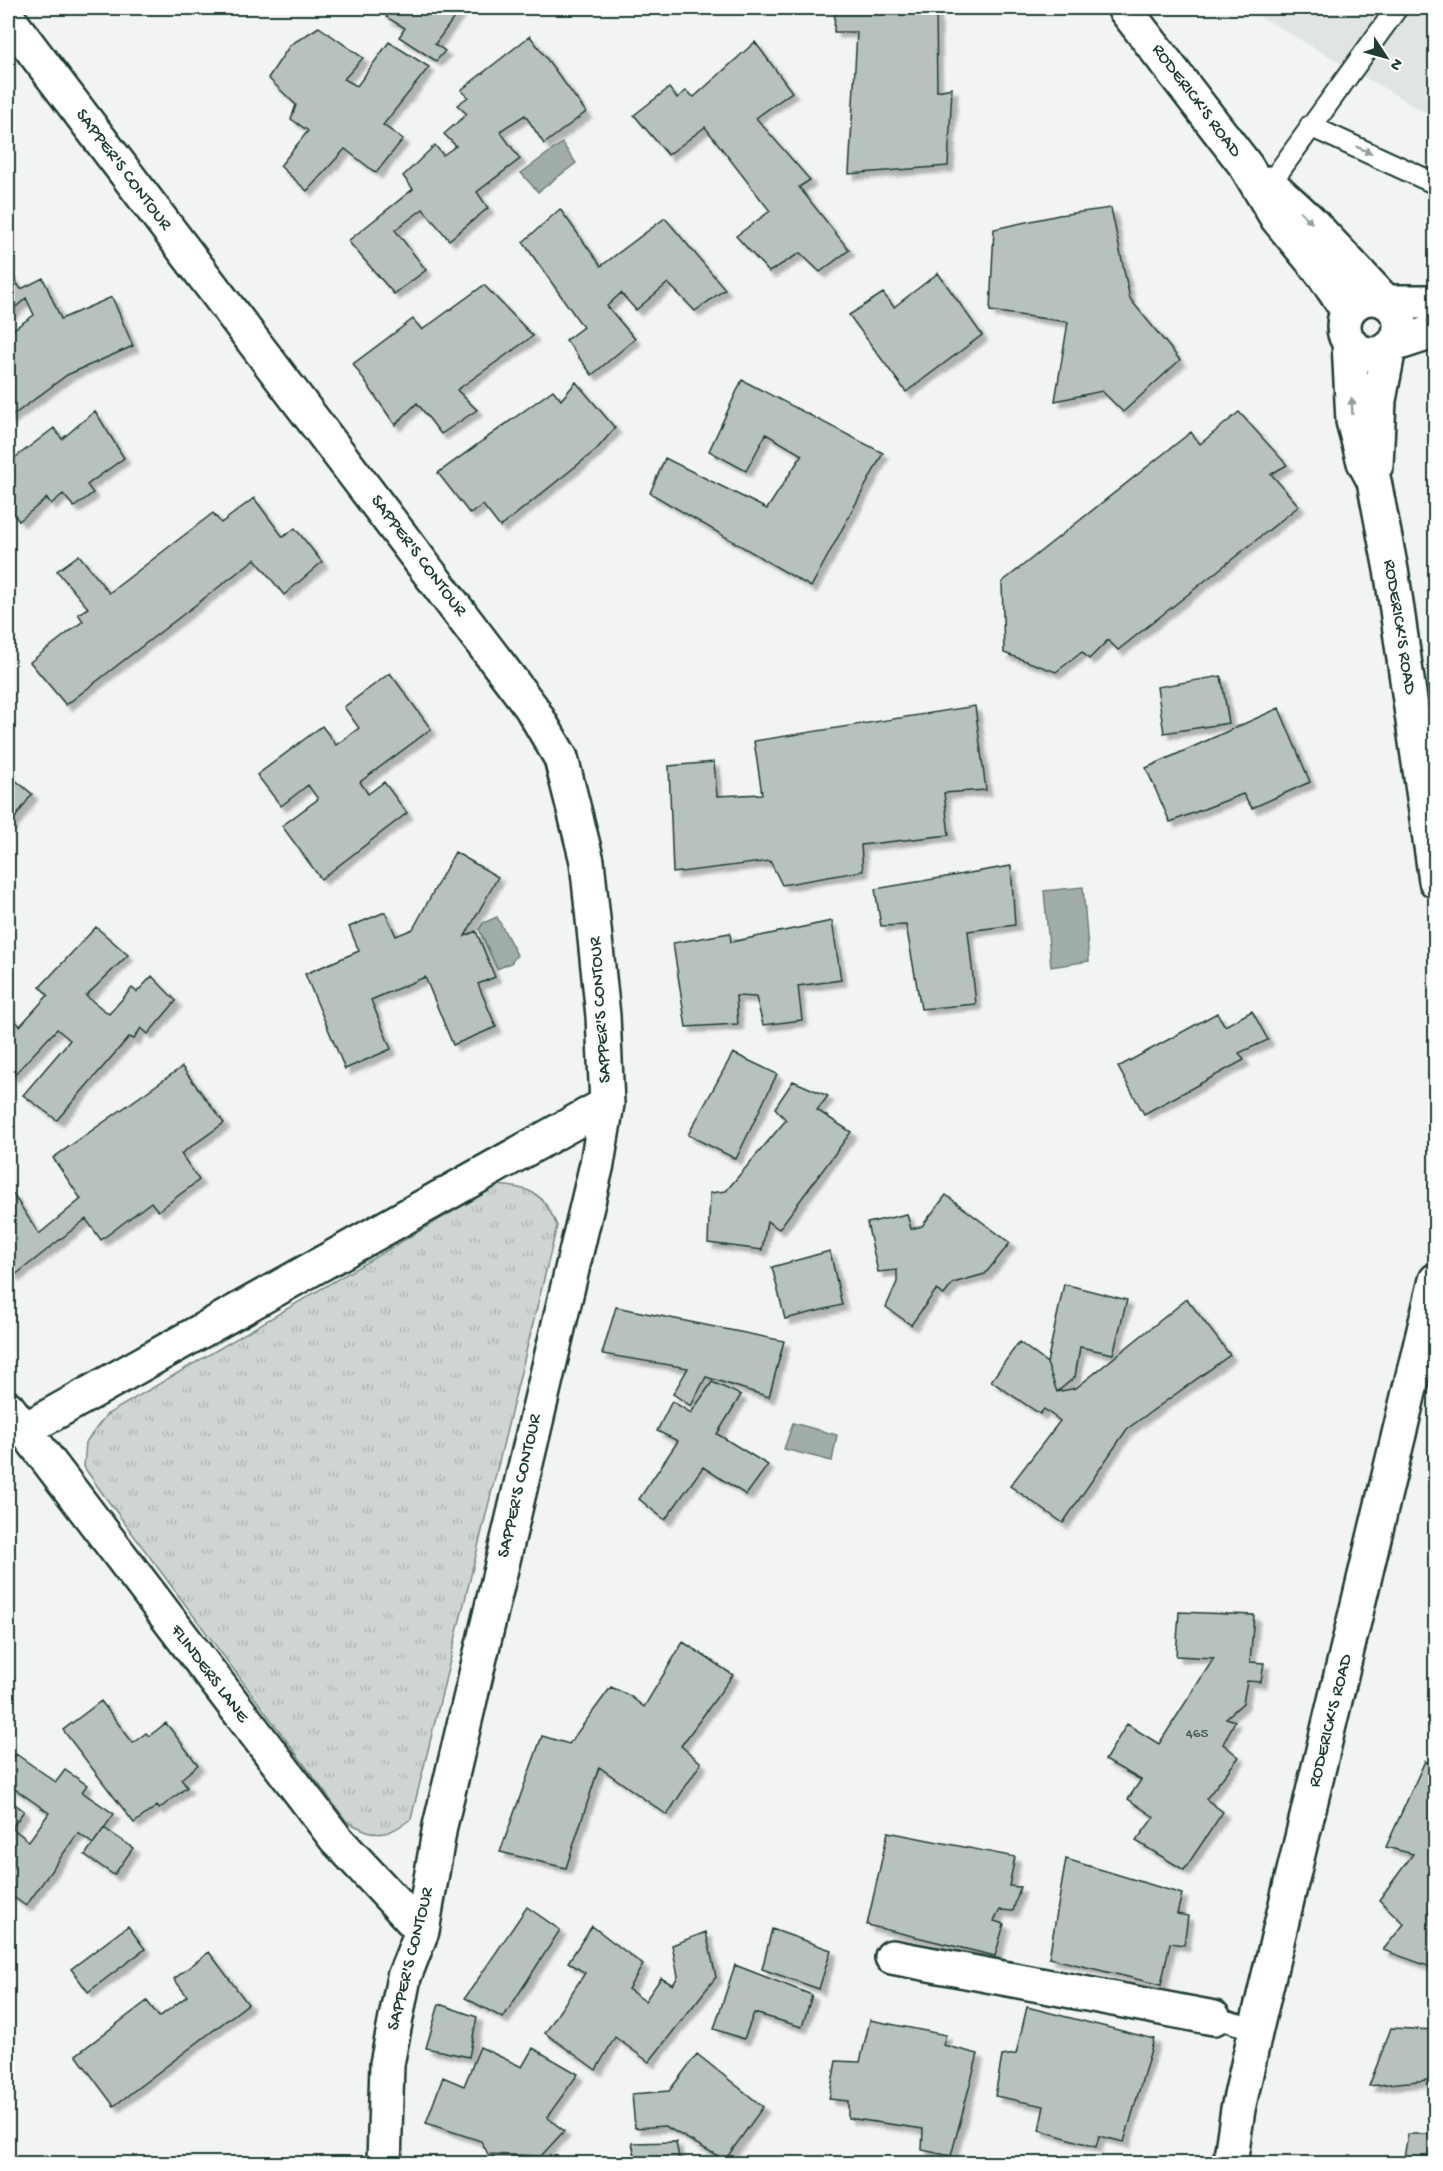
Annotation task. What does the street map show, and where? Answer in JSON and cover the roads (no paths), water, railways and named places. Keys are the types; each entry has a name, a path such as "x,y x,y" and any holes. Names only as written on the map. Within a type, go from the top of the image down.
{"street":[{"name":"RODERICK'S ROAD","path":"1124,8 1258,175 1309,220 1385,300"},
{"name":"SAPPER'S CONTOUR","path":"8,18 510,676 551,738 568,776 587,861 603,1016 607,1104 597,1164 440,1826 422,1931 404,1977 387,2064 384,2163"},
{"name":"RODERICK'S ROAD","path":"1258,175 1277,218 1323,274 1349,326 1353,421 1364,462 1374,481"},
{"path":"1436,302 1366,298 1356,303 1349,326 1367,353 1379,353 1436,331"},
{"path":"1385,300 1400,320 1400,330 1391,347"},
{"name":"RODERICK'S ROAD","path":"1391,347 1379,400 1374,481 1408,672 1436,880"},
{"path":"16,1419 607,1104"},
{"name":"RODERICK'S ROAD","path":"1230,2163 1238,2109 1256,2029 1429,1323 1436,1280"},
{"name":"FLINDERS LANE","path":"16,1419 336,1839 422,1931"},
{"path":"892,1957 1214,2018"}],"lane":[{"path":"1258,175 1310,126 1397,8"},
{"path":"1310,126 1436,184"},
{"path":"1214,2018 1256,2029"}]}
